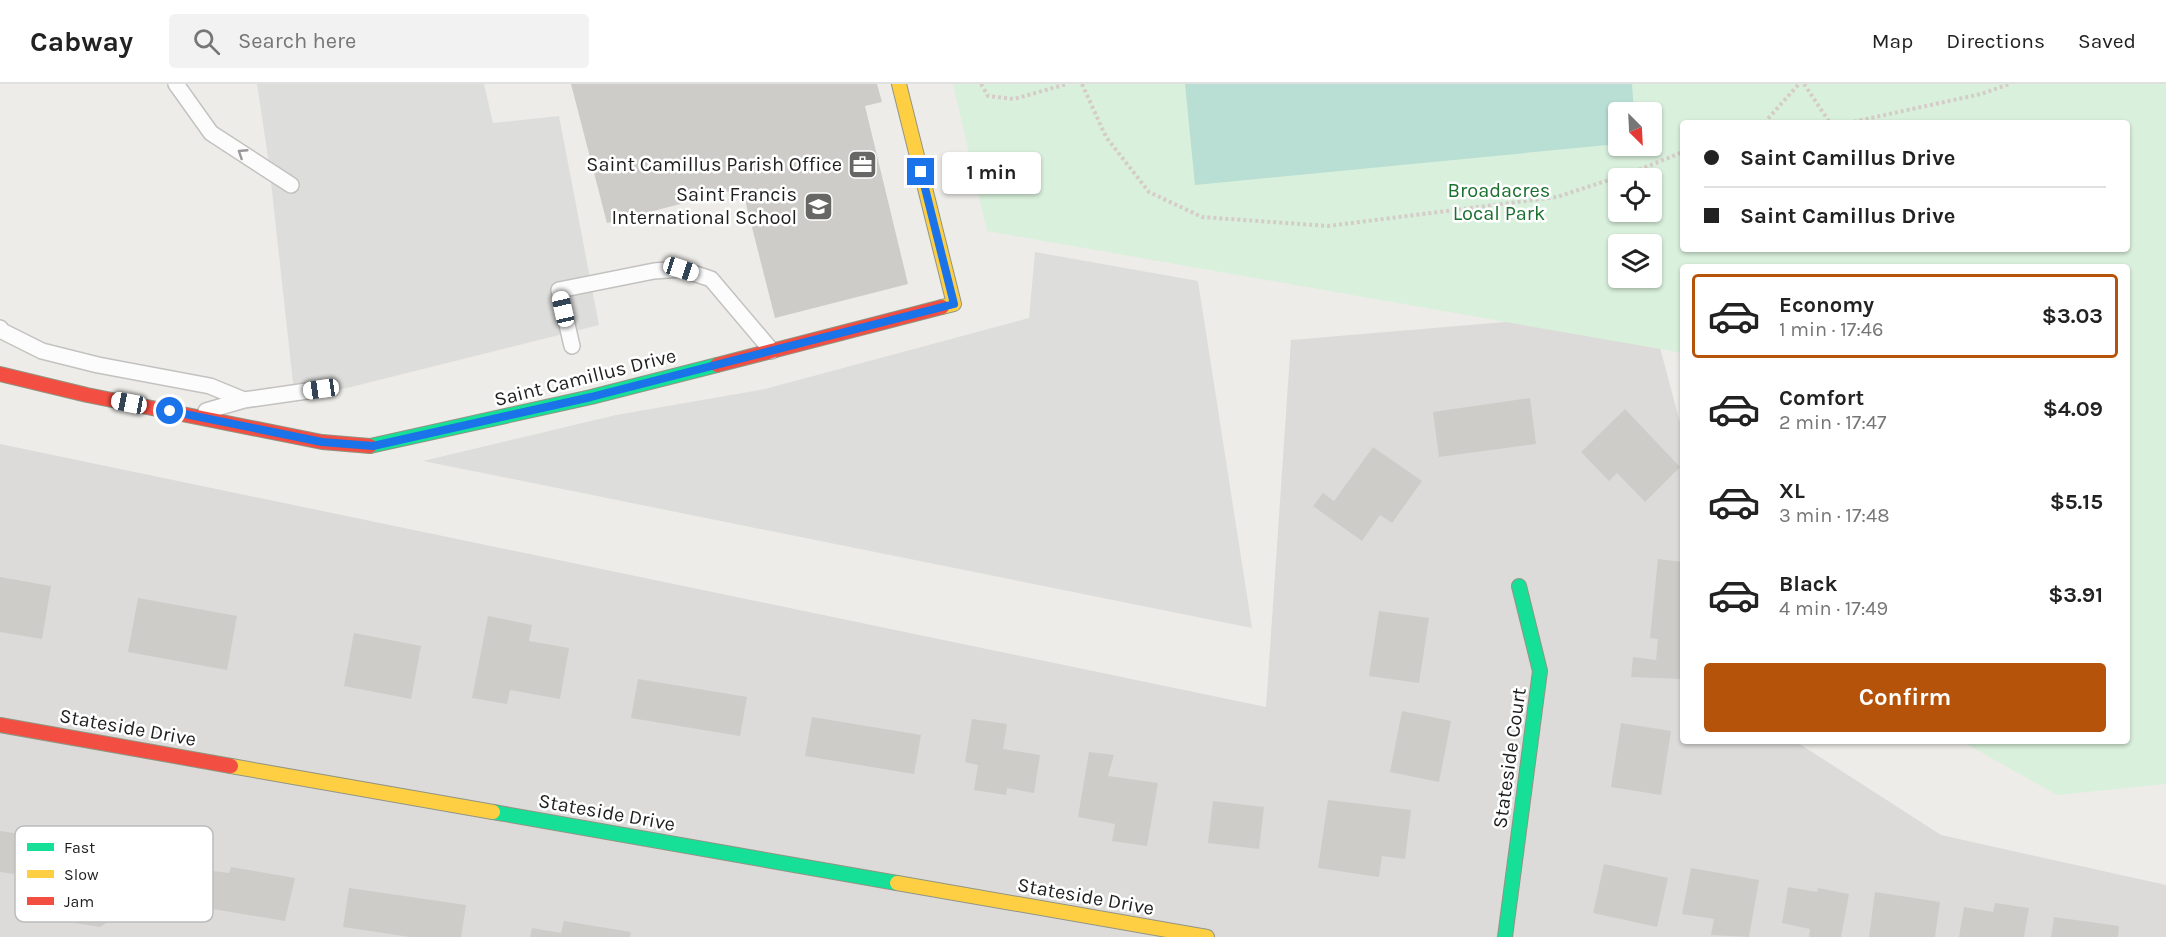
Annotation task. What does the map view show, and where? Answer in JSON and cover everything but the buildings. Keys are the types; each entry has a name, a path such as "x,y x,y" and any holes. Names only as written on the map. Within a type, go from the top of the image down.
{"street":[{"name":"Saint Camillus Drive","path":"0,374 322,442 373,446 591,397 954,304 899,84"},
{"name":"Stateside Court","path":"1505,937 1540,671 1519,586"},
{"name":"Stateside Drive","path":"0,725 1201,937"}],"lane":[{"path":"176,84 211,133 291,185"},
{"path":"572,346 559,290 654,271 681,269 711,279 772,351"},
{"path":"0,328 42,351 98,365 210,386 244,400"},
{"path":"191,416 244,400 321,389"}],"path":[{"path":"981,84 988,96 1014,99 1067,84"},
{"path":"1082,84 1106,137 1149,192 1202,217 1328,226 1557,197 1636,171 1680,153"},
{"path":"1767,120 1799,84"},
{"path":"1804,84 1828,120"},
{"path":"1862,120 1981,94 2009,84"}],"shaded area":[{"path":"257,84 484,84 493,123 559,116 599,325 295,401 269,164"},
{"path":"1035,252 1198,281 1252,628 423,461 616,415 765,389 1029,318"},
{"path":"1650,310 1680,423 1680,744 1800,744 1941,835 2166,885 2166,937 0,937 0,444 1266,707 1291,340"}],"green space":[{"name":"Broadacres Local Park","path":"953,84 2166,84 2166,784 2057,795 1966,744 2130,744 2130,264 1680,264 1680,352 987,231"},
{"path":"1185,84 1632,84 1633,102 1608,102 1608,145 1195,185"}],"traffic: fast":[{"path":"370,446 591,397 717,365"},
{"path":"1505,937 1540,671 1519,586"},
{"path":"493,812 897,883"}],"traffic: slow":[{"path":"899,84 954,304 942,307"},
{"path":"231,766 493,812"},
{"path":"897,883 1207,937"}],"traffic: jam":[{"path":"717,365 942,307"},
{"path":"0,374 87,395 322,442 370,446"},
{"path":"0,725 231,766"}],"place":[{"name":"Saint Camillus Parish Office","path":"863,164"},
{"name":"Saint Francis International School","path":"818,206"}],"route":[{"path":"170,411 322,442 373,446 591,397 954,304 921,172"}]}
